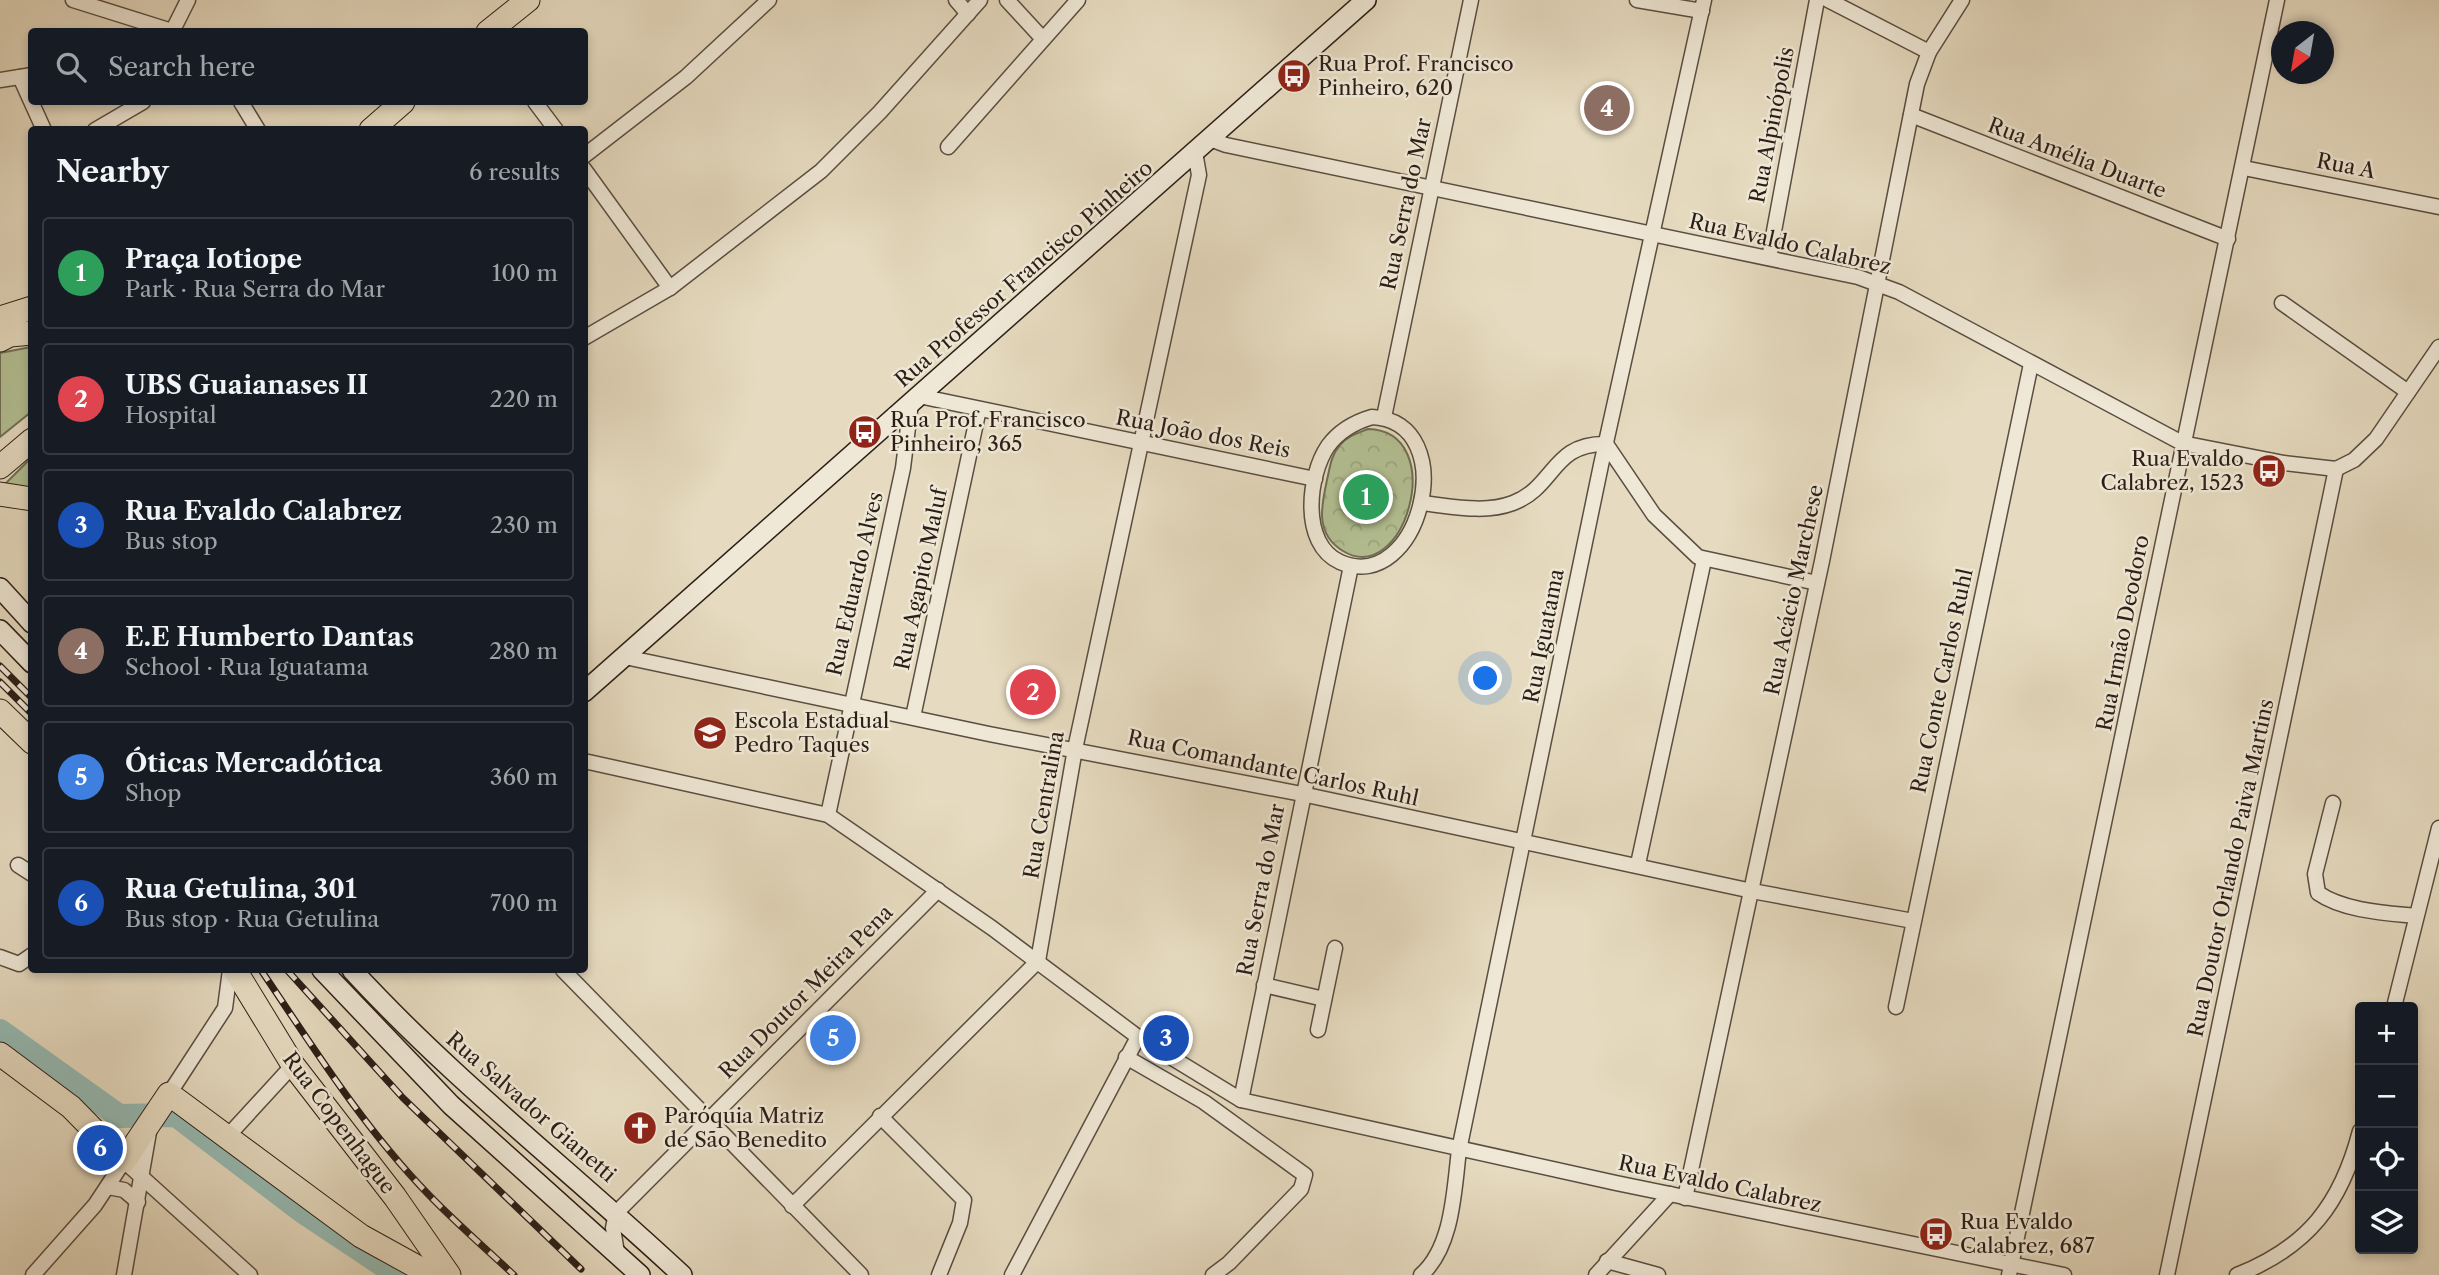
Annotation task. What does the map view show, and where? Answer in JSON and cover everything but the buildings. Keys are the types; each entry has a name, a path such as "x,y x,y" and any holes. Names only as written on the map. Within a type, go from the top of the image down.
{"main road":[{"path":"493,28 528,0"},
{"path":"376,126 400,105"},
{"path":"0,340 10,335 28,333"},
{"path":"0,448 28,425"},
{"path":"0,467 28,443"},
{"path":"0,494 28,498"},
{"path":"0,710 28,738"},
{"name":"Rua Copenhague","path":"235,973 293,1065 396,1197 448,1274"},
{"path":"0,1054 71,1107 124,1161 159,1110 226,1138 361,1236 419,1268 448,1274"}],"street":[{"path":"73,0 164,28"},
{"path":"175,28 188,0"},
{"path":"588,153 677,85 769,0"},
{"path":"956,0 968,14"},
{"path":"588,336 670,288 821,171 880,112 980,0"},
{"path":"1007,0 1042,38"},
{"path":"948,147 1078,0"},
{"name":"Rua Professor Francisco Pinheiro","path":"588,689 1366,0"},
{"name":"Rua Serra do Mar","path":"1384,417 1471,0"},
{"path":"1637,0 1703,5"},
{"name":"Rua Alpinópolis","path":"1769,258 1817,0"},
{"path":"1828,0 1929,52"},
{"name":"Rua Acácio Marchese","path":"1685,1198 1817,583 1917,84 1929,52 1962,0"},
{"name":"Rua Irmão Deodoro","path":"2010,1270 2143,649 2182,443 2244,168 2274,1"},
{"name":"Rua Iguatama","path":"1421,1275 1431,1266 1441,1249 1459,1150 1606,444 1703,5"},
{"path":"0,80 26,76"},
{"path":"36,105 43,126"},
{"path":"102,126 138,105"},
{"path":"243,105 256,126"},
{"path":"537,105 553,126"},
{"name":"Rua Amélia Duarte","path":"1911,115 2228,239"},
{"name":"Rua Evaldo Calabrez","path":"1210,139 1226,145 1877,283 1899,292 2182,443 2284,463 2336,469"},
{"name":"Rua Centralina","path":"1038,961 1075,750 1139,443 1199,175 1195,152"},
{"name":"Rua A","path":"2244,168 2439,207"},
{"path":"588,175 670,288"},
{"path":"2281,303 2408,392"},
{"path":"2336,469 2354,460 2376,439 2439,347"},
{"name":"Rua Conte Carlos Ruhl","path":"1896,1007 2031,364"},
{"name":"Rua João dos Reis","path":"915,400 979,409 1315,479"},
{"name":"Rua Eduardo Alves","path":"828,815 915,400"},
{"name":"Rua Agapito Maluf","path":"913,717 979,409"},
{"path":"1384,417 1402,427 1413,438 1423,458 1421,503 1412,531 1399,549 1379,562 1351,566 1337,561 1317,534 1312,514 1315,479 1329,445 1342,432 1358,421 1384,417"},
{"path":"1421,503 1451,508 1501,507 1534,492 1571,450 1606,444 1664,528 1693,554 1704,560 1817,583"},
{"name":"Rua Doutor Orlando Paiva Martins","path":"2167,1275 2336,469"},
{"path":"1639,864 1704,560"},
{"name":"Rua Serra do Mar","path":"1241,1100 1351,566"},
{"path":"0,588 28,619"},
{"path":"0,630 28,659"},
{"name":"Rua Comandante Carlos Ruhl","path":"625,657 1302,794 1524,843 1639,864 1752,891 1913,921"},
{"name":"Rua Evaldo Calabrez","path":"588,762 828,815 1038,961 1139,1037 1241,1100 2010,1270 2064,1275"},
{"path":"2333,803 2315,874 2318,893 2328,900 2377,912 2416,916"},
{"path":"2395,1002 2416,916 2435,855 2439,828"},
{"path":"18,865 28,871"},
{"name":"Rua Doutor Meira Pena","path":"616,1213 938,890"},
{"path":"1318,1030 1335,948"},
{"path":"0,957 19,964 28,958"},
{"path":"792,1206 1038,961"},
{"path":"124,1275 159,1110 225,1009 232,973"},
{"path":"325,973 452,1105 640,1275"},
{"name":"Rua Salvador Gianetti","path":"355,973 494,1107 616,1213 682,1275"},
{"path":"566,973 861,1275"},
{"path":"1264,985 1324,999"},
{"path":"225,1009 233,1004 246,1004 258,1011"},
{"path":"1012,1275 1139,1037"},
{"path":"1126,1057 1237,1124 1298,1168 1306,1178 1301,1189 1229,1264 1213,1275"},
{"path":"226,1138 293,1065"},
{"path":"880,1116 964,1200 960,1223 939,1275"},
{"path":"2237,1275 2282,1252 2316,1225 2330,1207 2355,1151"},
{"path":"33,1275 108,1187 124,1161 250,1275"},
{"path":"108,1187 124,1189 138,1202"},
{"path":"1596,1275 1670,1194"},
{"path":"616,1213 614,1228 617,1253"},
{"path":"1607,1261 1658,1275"}],"green space":[{"path":"28,348 28,414 0,437 0,353"},
{"path":"1368,429 1393,436 1407,454 1412,478 1410,505 1400,530 1385,548 1365,557 1343,551 1334,544 1324,528 1322,510 1331,461 1335,453 1346,439"},
{"path":"28,461 28,488 5,484"}],"waterway":[{"path":"0,1031 119,1116 176,1115 302,1211 398,1275"}],"railway":[{"path":"0,666 28,694"},
{"path":"0,682 28,710"},
{"path":"263,973 340,1086 382,1142 438,1204 514,1275"},
{"path":"290,973 403,1098 581,1269"}],"place":[{"name":"Rua Prof. Francisco Pinheiro, 620","path":"1294,76"},
{"name":"E.E Humberto Dantas","path":"1607,108"},
{"name":"Rua Prof. Francisco Pinheiro, 365","path":"865,432"},
{"name":"Rua Evaldo Calabrez, 1523","path":"2269,471"},
{"name":"Praça Iotiope","path":"1366,497"},
{"name":"UBS Guaianases II","path":"1033,692"},
{"name":"Escola Estadual Pedro Taques","path":"710,733"},
{"name":"Óticas Mercadótica","path":"833,1038"},
{"name":"Rua Evaldo Calabrez","path":"1166,1038"},
{"name":"Paróquia Matriz de São Benedito","path":"640,1128"},
{"name":"Rua Getulina, 301","path":"100,1148"},
{"name":"Rua Evaldo Calabrez, 687","path":"1936,1234"}]}
